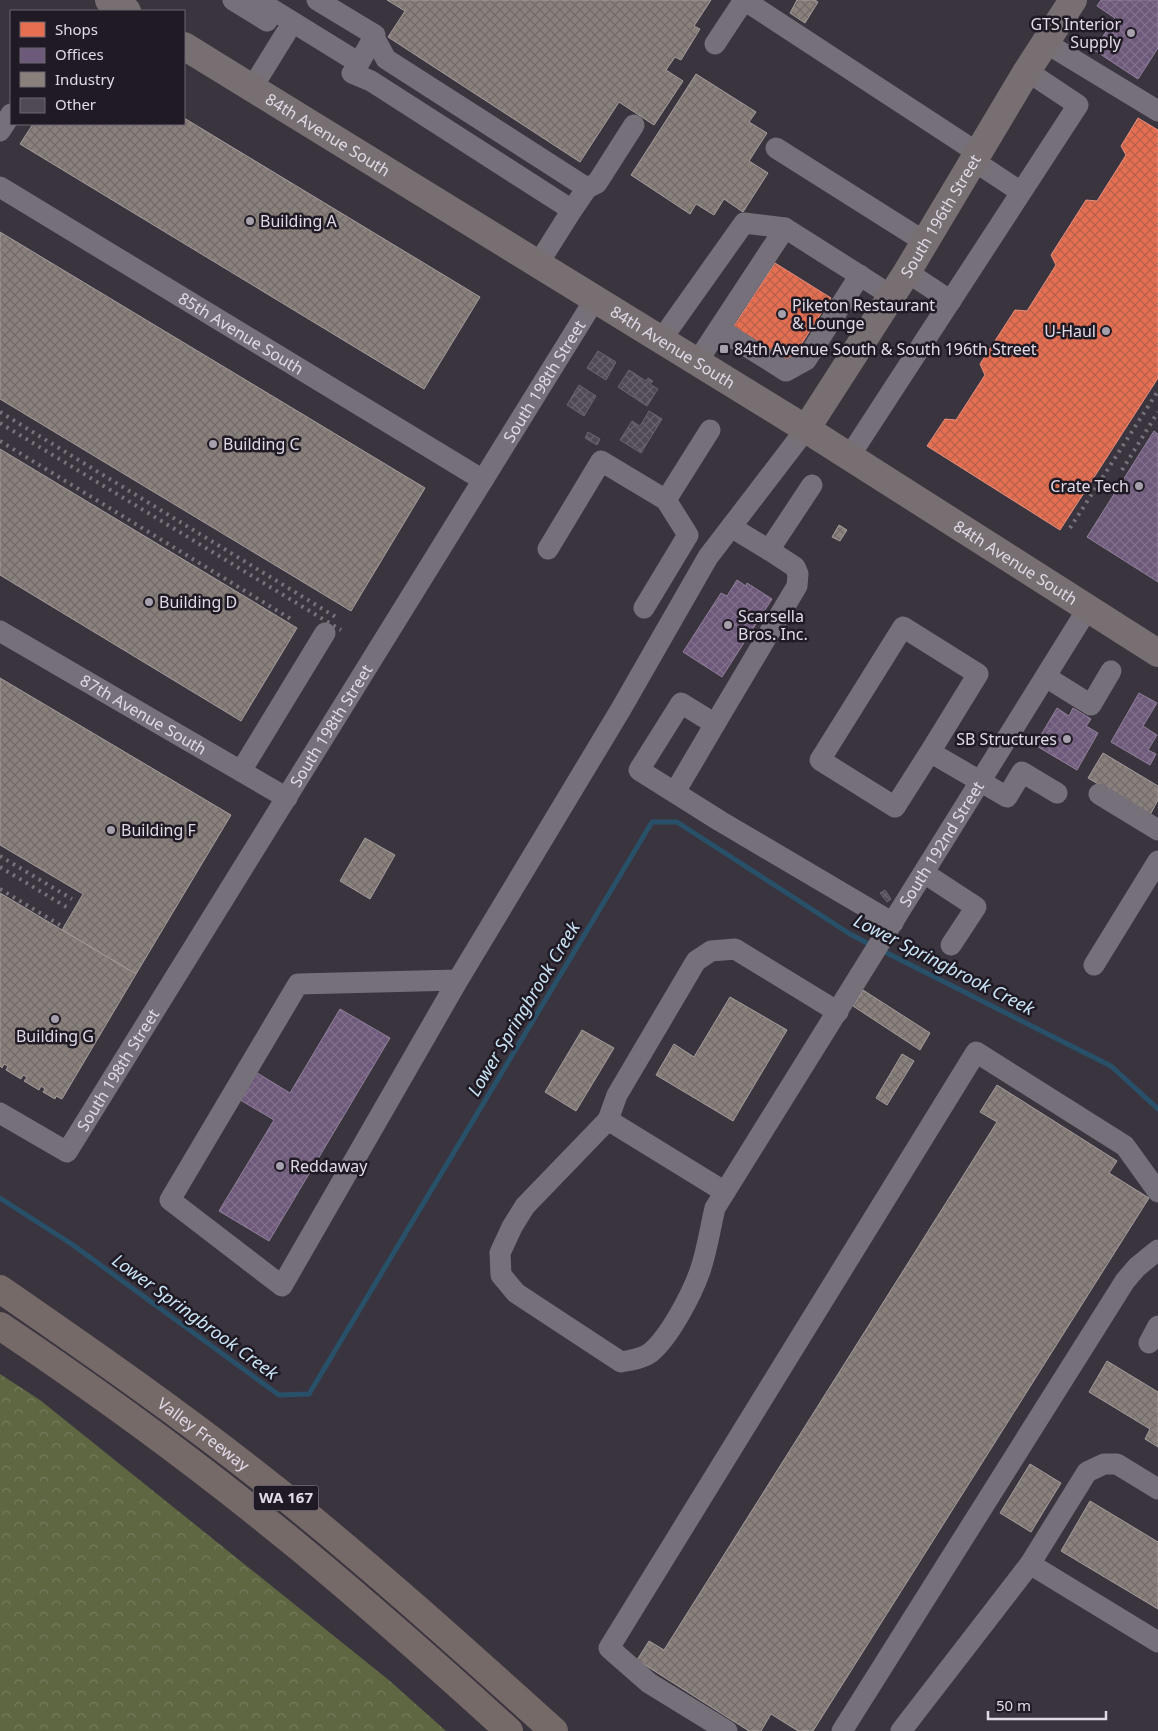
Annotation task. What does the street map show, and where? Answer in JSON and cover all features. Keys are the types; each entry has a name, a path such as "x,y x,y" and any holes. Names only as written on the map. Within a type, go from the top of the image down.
{"highway":[{"name":"Valley Freeway","path":"0,1289 120,1372 275,1489 356,1556 554,1731"},
{"path":"0,1326 67,1372 189,1462 300,1548 372,1609 509,1731"},
{"name":"WA 167","path":"0,1341 164,1459 282,1551 384,1637 490,1731"}],"main road":[{"path":"109,0 125,10"},
{"name":"South 196th Street","path":"806,429 907,272 1073,0"},
{"name":"84th Avenue South","path":"185,47 806,429 1158,653"}],"street":[{"path":"233,0 286,33 355,68"},
{"path":"257,0 371,81 572,210"},
{"path":"317,0 375,35 374,37 386,59 587,188"},
{"path":"715,44 744,0 976,157 1021,192"},
{"path":"252,88 286,33"},
{"path":"355,68 374,37"},
{"path":"1046,43 1158,111"},
{"path":"849,457 1078,105 1028,72"},
{"path":"431,119 445,97"},
{"path":"0,131 10,116"},
{"path":"538,264 587,188 597,183 634,125"},
{"path":"776,148 925,242"},
{"name":"85th Avenue South","path":"0,186 483,480"},
{"path":"661,340 744,223 785,228 892,296"},
{"path":"697,362 785,228"},
{"path":"907,272 950,301"},
{"path":"719,329 786,371 806,360 860,276"},
{"name":"South 198th Street","path":"0,1113 67,1152 595,299"},
{"path":"458,980 298,984 170,1200 282,1286 458,980 621,709 708,556 806,429"},
{"path":"666,500 710,430"},
{"path":"548,549 601,461 666,500 688,535 644,608"},
{"path":"769,550 812,485"},
{"path":"675,792 797,586 798,574 795,567 731,527"},
{"path":"660,581 685,597"},
{"name":"South 192nd Street","path":"608,1120 525,1206 512,1227 500,1253 500,1260 501,1275 516,1293 621,1362 642,1357 650,1352 667,1334 683,1308 700,1272 720,1200 1088,608"},
{"path":"903,627 978,674 930,752 895,808 820,760 903,627"},
{"name":"87th Avenue South","path":"0,631 287,798"},
{"path":"241,771 325,633"},
{"path":"1046,677 1091,705 1111,671"},
{"path":"715,724 681,703 639,770 890,928"},
{"path":"930,752 1007,797 1022,772 1057,793"},
{"path":"1099,794 1158,830"},
{"path":"1094,965 1158,861"},
{"path":"924,873 976,907 952,945"},
{"path":"720,1200 608,1120 617,1095 696,961 711,951 735,949 838,1012"},
{"path":"727,1731 649,1683 609,1648 976,1052 1125,1146 1158,1192"},
{"path":"842,1731 1125,1281 1158,1250"},
{"path":"901,1731 1030,1564 1087,1472 1104,1464 1117,1464 1158,1489"},
{"path":"1030,1564 1158,1642"}],"green space":[{"path":"0,1374 40,1400 390,1681 446,1731 0,1731"}],"building: Shops":[{"path":"1138,118 1158,130 1158,378 1060,530 927,446 945,419 956,420 985,375 980,364 1015,310 1027,311 1056,265 1051,255 1086,200 1097,201 1126,155 1121,146"},
{"name":"Piketon Restaurant & Lounge","path":"775,263 831,298 788,365 732,329"}],"building: Offices":[{"name":"GTS Interior Supply","path":"1101,0 1158,0 1158,48 1138,79 1094,50 1115,18 1097,6"},
{"name":"Crate Tech","path":"1154,431 1158,434 1158,582 1087,537"},
{"name":"Scarsella Bros. Inc.","path":"737,580 746,586 747,583 772,599 722,677 683,652 721,593 727,596"},
{"path":"1139,693 1157,703 1143,726 1157,735 1148,750 1156,754 1150,765 1111,742"},
{"name":"SB Structures","path":"1057,708 1069,716 1073,708 1091,719 1086,726 1098,733 1077,770 1035,745"},
{"name":"Reddaway","path":"340,1009 390,1038 269,1241 219,1211 274,1120 237,1098 254,1071 290,1093"}],"building: Industry":[{"path":"387,0 711,0 694,26 700,29 681,60 675,57 666,70 683,81 654,125 619,102 580,162 388,37 405,11"},
{"path":"797,0 815,0 818,2 805,23 790,13"},
{"path":"696,74 756,112 749,122 767,133 749,161 768,173 743,212 724,199 714,215 696,204 690,214 631,175"},
{"name":"Building A","path":"185,119 480,297 424,389 20,144 32,125 185,125"},
{"name":"Building C","path":"0,232 425,488 351,611 0,399"},
{"name":"Building D","path":"0,449 297,628 241,721 0,575"},
{"path":"839,525 847,530 840,541 832,537"},
{"name":"Building F","path":"0,678 231,815 136,974 62,930 83,894 0,845"},
{"path":"1103,753 1158,786 1158,800 1150,815 1088,778"},
{"path":"365,838 395,855 370,899 340,881"},
{"name":"Building G","path":"0,893 136,974 62,1099 56,1096 55,1099 43,1092 45,1089 41,1086 39,1090 24,1081 27,1077 23,1075 21,1079 6,1070 8,1066 4,1064 2,1068 0,1066"},
{"path":"863,990 930,1033 920,1050 853,1006"},
{"path":"730,997 787,1030 733,1121 656,1075 674,1044 694,1057"},
{"path":"582,1030 614,1048 576,1111 545,1092"},
{"path":"902,1054 914,1061 887,1105 876,1098"},
{"path":"997,1085 1117,1161 1109,1173 1149,1198 813,1731 798,1731 771,1714 761,1731 749,1731 637,1660 649,1641 664,1650 997,1122 980,1112"},
{"path":"1107,1361 1158,1392 1158,1447 1145,1439 1150,1429 1089,1392"},
{"path":"1030,1464 1061,1483 1031,1532 1000,1513"},
{"path":"1090,1501 1158,1542 1158,1609 1061,1551"}],"building: Other":[{"path":"598,351 616,362 606,380 587,368"},
{"path":"629,370 646,381 648,378 653,381 650,384 658,389 647,406 618,387"},
{"path":"579,385 596,396 584,416 567,405"},
{"path":"649,411 662,419 641,453 620,440 632,421 640,426"},
{"path":"588,432 600,439 597,445 585,438"},
{"path":"885,890 891,899 887,902 880,893"}],"waterway":[{"name":"Lower Springbrook Creek","path":"0,1198 73,1245 279,1395 309,1394 652,822 677,822 850,934 871,945"},
{"name":"Lower Springbrook Creek","path":"881,950 1111,1066 1158,1109"}],"railway":[{"path":"1070,528 1158,391"},
{"path":"0,412 339,619"},
{"path":"1122,470 1158,412"},
{"path":"0,423 341,630"},
{"path":"0,441 294,621"},
{"path":"0,856 72,899"},
{"path":"0,867 68,908"},
{"path":"0,889 60,925"}],"place":[{"name":"GTS Interior Supply","path":"1131,33"},
{"name":"Building A","path":"250,221"},
{"name":"Piketon Restaurant & Lounge","path":"782,314"},
{"name":"U-Haul","path":"1106,331"},
{"name":"84th Avenue South & South 196th Street","path":"724,349"},
{"name":"Building C","path":"213,444"},
{"name":"Crate Tech","path":"1139,486"},
{"name":"Building D","path":"149,602"},
{"name":"Scarsella Bros. Inc.","path":"728,625"},
{"name":"SB Structures","path":"1067,739"},
{"name":"Building F","path":"111,830"},
{"name":"Building G","path":"55,1019"},
{"name":"Reddaway","path":"280,1166"}]}
